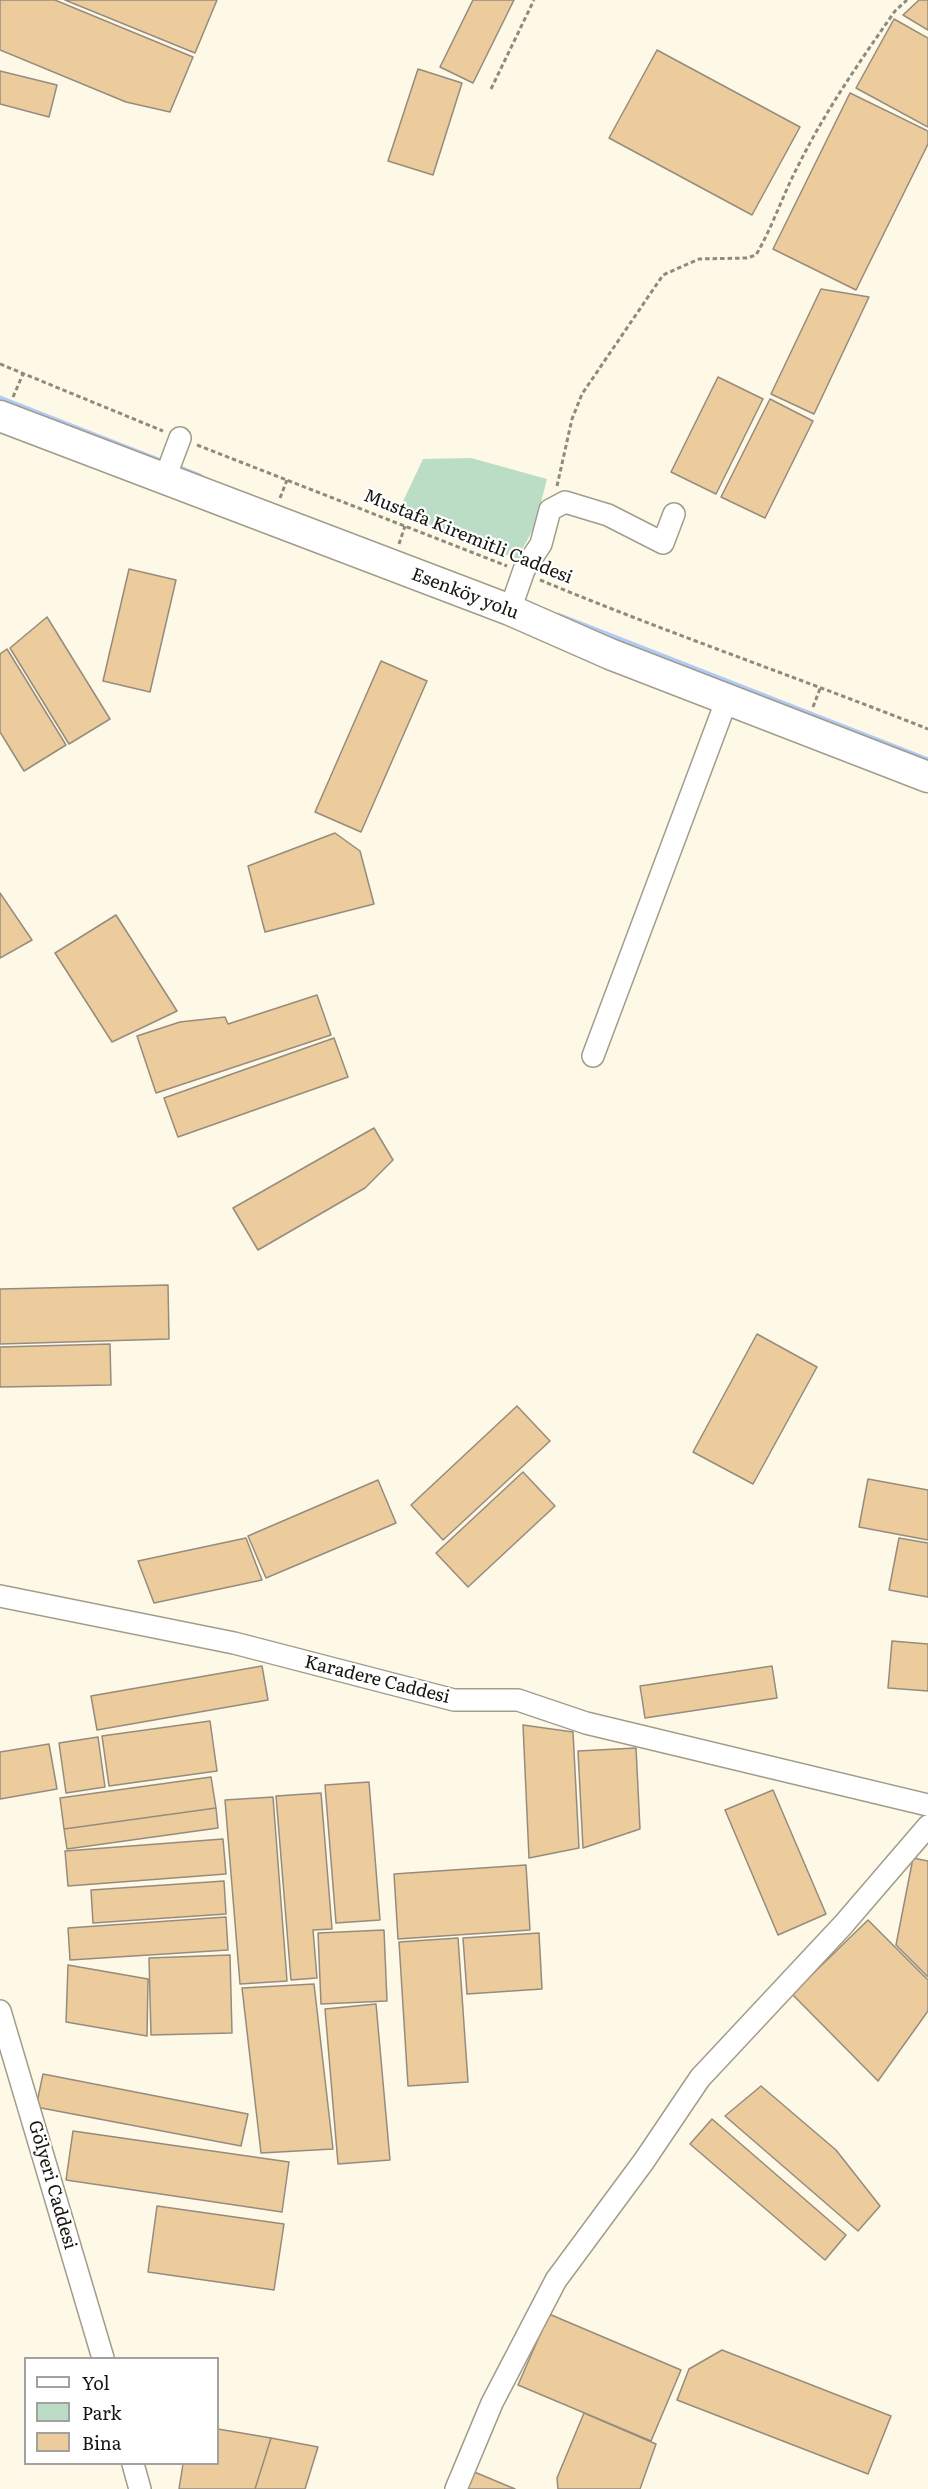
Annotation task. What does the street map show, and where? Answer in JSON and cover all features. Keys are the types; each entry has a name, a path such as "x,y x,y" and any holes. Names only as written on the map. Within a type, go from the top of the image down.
{"street":[{"name":"Esenköy yolu","path":"7,405 171,461 515,595 610,654 928,777"},
{"path":"515,595 541,544 550,510 565,502 608,515 663,543 674,514"},
{"path":"593,1056 727,699"},
{"name":"Karadere Caddesi","path":"0,1596 234,1643 454,1700 518,1700 586,1723 928,1805"},
{"path":"456,2489 492,2403 556,2280 644,2161 700,2078 843,1925 928,1826"},
{"name":"Gölyeri Caddesi","path":"0,2011 103,2357"},
{"path":"134,2465 140,2489"}],"path":[{"path":"491,90 534,0"},
{"path":"550,510 572,418 582,394 663,274 699,259 747,258 756,255 771,228 798,166 834,98 895,11 907,0"},
{"name":"Mustafa Kiremitli Caddesi","path":"0,364 23,374 171,461 287,480 405,526 515,595 610,609 821,686 928,729"},
{"path":"7,405 23,374"},
{"path":"280,498 287,480"},
{"path":"399,544 405,526"},
{"path":"814,705 821,686"}],"green space":[{"path":"471,458 547,479 535,526 517,559 398,512 423,459"}],"building":[{"path":"0,0 55,0 193,57 170,112 126,102 0,50"},
{"path":"65,0 217,0 195,53"},
{"path":"473,0 514,0 473,83 440,67"},
{"path":"919,0 928,0 928,30 903,15"},
{"path":"894,19 928,38 928,127 856,88"},
{"path":"657,50 800,127 752,215 609,138"},
{"path":"418,69 462,83 433,175 388,161"},
{"path":"0,71 57,85 49,117 0,104"},
{"path":"850,93 928,131 928,144 856,290 773,249"},
{"path":"821,289 869,297 814,414 771,394"},
{"path":"718,377 763,399 716,494 671,472"},
{"path":"770,399 813,421 765,518 721,497"},
{"path":"129,569 176,580 150,692 103,681"},
{"path":"47,617 110,719 69,744 10,648"},
{"path":"7,649 66,745 24,771 0,732 0,654"},
{"path":"381,661 427,681 361,832 315,812"},
{"path":"335,833 360,851 374,904 265,932 248,866"},
{"path":"0,893 32,940 0,958"},
{"path":"116,915 177,1011 112,1042 55,953"},
{"path":"317,995 331,1035 156,1093 137,1036 180,1022 225,1017 228,1024"},
{"path":"334,1038 348,1077 178,1137 164,1098"},
{"path":"374,1128 393,1160 365,1188 258,1250 233,1208"},
{"path":"168,1285 169,1339 0,1344 0,1289"},
{"path":"757,1334 817,1367 753,1484 693,1452"},
{"path":"110,1344 111,1385 0,1387 0,1347"},
{"path":"517,1406 550,1441 443,1540 411,1505"},
{"path":"523,1472 555,1506 468,1587 436,1553"},
{"path":"868,1479 928,1490 928,1540 859,1527"},
{"path":"378,1480 396,1523 266,1578 248,1536"},
{"path":"246,1538 262,1580 154,1603 138,1561"},
{"path":"899,1538 928,1543 928,1597 889,1590"},
{"path":"892,1641 928,1644 928,1691 888,1688"},
{"path":"262,1666 268,1700 97,1730 91,1696"},
{"path":"772,1666 777,1698 645,1718 640,1686"},
{"path":"210,1721 217,1771 109,1786 102,1736"},
{"path":"523,1725 573,1732 579,1848 529,1858"},
{"path":"98,1737 105,1787 66,1793 59,1743"},
{"path":"49,1744 57,1789 0,1799 0,1752"},
{"path":"636,1748 640,1829 583,1848 578,1751"},
{"path":"211,1777 216,1808 64,1829 60,1798"},
{"path":"369,1782 380,1920 336,1923 325,1785"},
{"path":"773,1790 826,1914 778,1935 725,1810"},
{"path":"321,1793 332,1929 313,1930 317,1978 291,1980 276,1796"},
{"path":"273,1797 287,1981 240,1984 225,1800"},
{"path":"216,1808 218,1828 67,1849 64,1829"},
{"path":"223,1839 226,1874 68,1886 65,1851"},
{"path":"913,1858 928,1861 928,1977 896,1945"},
{"path":"526,1865 530,1930 398,1939 394,1874"},
{"path":"224,1881 226,1914 93,1923 91,1890"},
{"path":"226,1917 228,1950 70,1960 68,1928"},
{"path":"868,1920 928,1980 928,2011 878,2081 792,1994"},
{"path":"384,1930 387,2001 321,2004 318,1933"},
{"path":"539,1933 542,1989 467,1994 463,1938"},
{"path":"458,1938 468,2082 408,2086 399,1942"},
{"path":"230,1955 232,2033 151,2035 149,1958"},
{"path":"68,1965 148,1979 147,2036 66,2022"},
{"path":"314,1984 333,2149 261,2153 242,1988"},
{"path":"376,2004 390,2160 338,2164 325,2009"},
{"path":"43,2074 248,2114 241,2146 36,2107"},
{"path":"761,2086 836,2150 880,2206 858,2231 725,2116"},
{"path":"712,2119 846,2235 825,2260 690,2144"},
{"path":"73,2131 289,2162 282,2212 66,2180"},
{"path":"157,2206 284,2224 274,2290 148,2272"},
{"path":"549,2314 681,2370 651,2441 518,2385"},
{"path":"722,2350 891,2416 868,2474 677,2400 689,2369"},
{"path":"584,2413 656,2444 640,2489 558,2489 557,2478"},
{"path":"219,2429 271,2438 255,2489 179,2489 183,2465 219,2465"},
{"path":"271,2438 318,2447 305,2489 255,2489"},
{"path":"472,2471 515,2489 464,2489"}],"waterway":[{"path":"0,398 166,463"},
{"path":"175,466 200,476"},
{"path":"558,615 928,760"}]}
